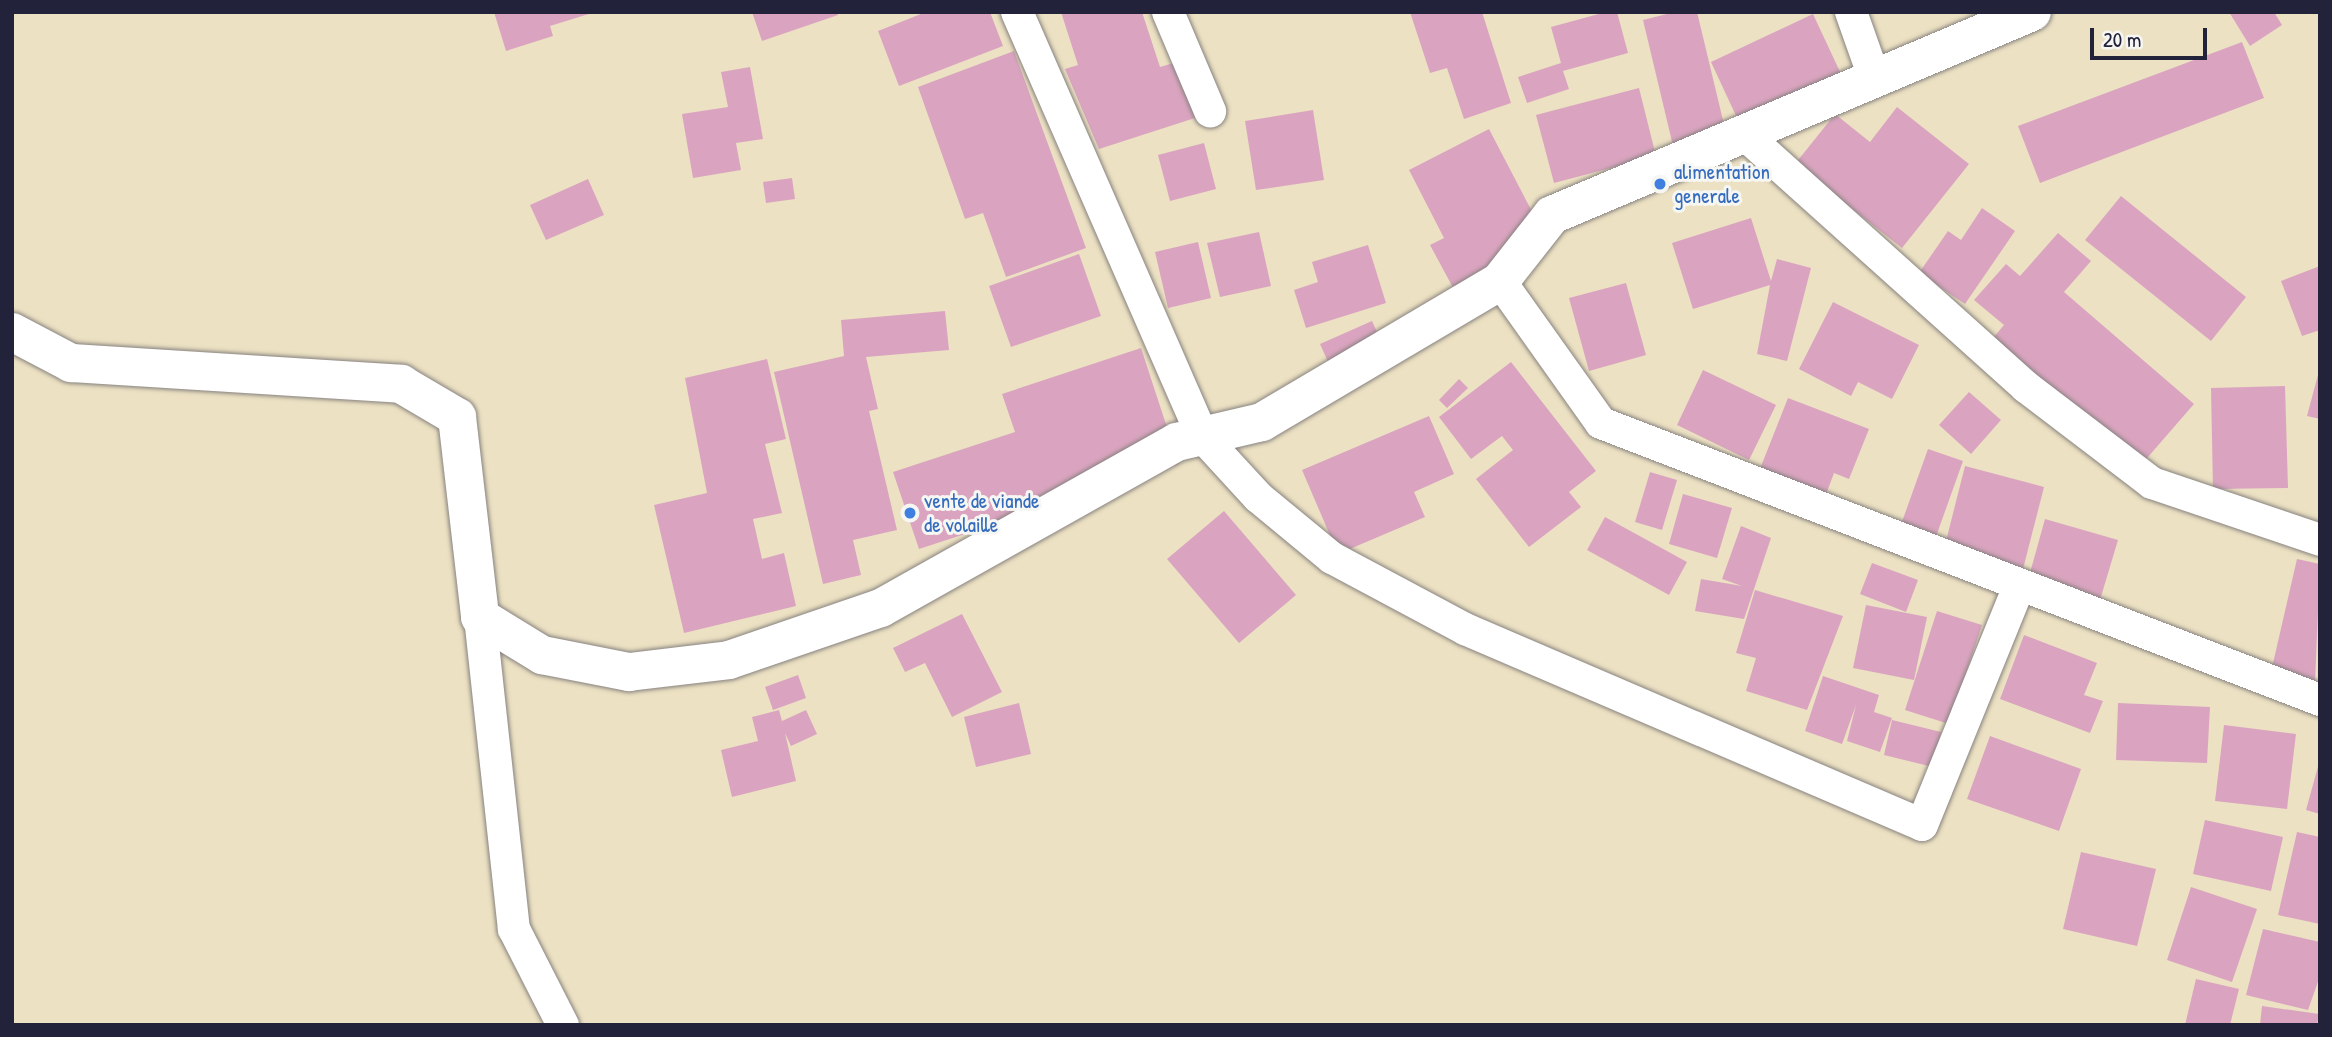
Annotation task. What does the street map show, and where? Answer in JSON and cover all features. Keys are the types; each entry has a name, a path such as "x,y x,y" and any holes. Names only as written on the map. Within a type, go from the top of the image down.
{"street":[{"path":"1017,12 1202,436 1258,497 1332,558 1465,629 1922,825 2019,586"},
{"path":"1168,12 1210,111"},
{"path":"1851,12 1873,74"},
{"path":"480,617 542,654 629,672 729,660 881,608 1177,442 1262,422 1500,281 1552,215 1873,74 2032,12"},
{"path":"1742,132 2026,387 2152,483 2320,540"},
{"path":"1500,281 1601,423 2320,700"},
{"path":"12,332 71,363 401,384 457,417 514,929 563,1025"}],"building":[{"path":"494,12 592,13 550,26 553,36 506,51"},
{"path":"752,12 837,12 838,15 762,41"},
{"path":"926,12 990,12 1003,46 899,86 878,31"},
{"path":"1061,12 1142,12 1160,67 1177,62 1195,118 1099,149 1065,69 1078,65"},
{"path":"1410,12 1482,12 1511,103 1464,119 1447,68 1430,73"},
{"path":"1606,12 1617,12 1628,53 1563,71 1569,89 1527,103 1518,77 1561,63 1551,27"},
{"path":"1675,12 1697,12 1727,137 1674,150 1643,20"},
{"path":"2229,12 2274,12 2282,25 2250,46"},
{"path":"1813,14 1841,74 1738,120 1711,62"},
{"path":"2242,42 2264,98 2040,183 2018,126"},
{"path":"1014,51 1086,248 1006,277 983,213 965,219 918,87"},
{"path":"750,67 763,139 736,143 741,170 693,178 682,114 728,107 721,72"},
{"path":"1639,88 1656,156 1554,183 1536,115"},
{"path":"1897,107 1969,164 1902,248 1795,164 1835,114 1870,142"},
{"path":"1313,110 1324,180 1256,190 1245,121"},
{"path":"1489,129 1550,246 1457,295 1430,245 1444,238 1409,170"},
{"path":"1204,143 1216,189 1170,201 1158,155"},
{"path":"792,178 795,199 766,203 763,182"},
{"path":"588,179 604,215 546,240 530,205"},
{"path":"2121,196 2246,297 2211,341 2085,240"},
{"path":"1982,208 2015,231 1965,304 1919,273 1948,231 1961,240"},
{"path":"1751,218 1771,281 1777,259 1811,268 1787,361 1757,354 1770,285 1693,309 1672,243"},
{"path":"1259,232 1271,286 1220,297 1207,243"},
{"path":"2058,233 2091,261 2064,292 2194,404 2141,465 1993,338 2004,325 1974,300 2006,264 2020,276"},
{"path":"1198,242 1211,298 1168,308 1155,252"},
{"path":"1368,245 1386,303 1306,328 1294,290 1318,282 1312,262"},
{"path":"1079,254 1101,316 1011,347 989,286"},
{"path":"2320,266 2320,330 2302,336 2281,281"},
{"path":"1626,283 1646,355 1589,371 1569,298"},
{"path":"1833,302 1919,345 1892,399 1858,382 1851,396 1799,369"},
{"path":"945,311 949,350 866,357 878,409 869,411 897,530 853,540 861,575 823,584 774,372 844,356 841,320"},
{"path":"1372,321 1381,341 1329,364 1320,344"},
{"path":"1141,348 1179,464 919,549 893,472 1015,432 1002,394"},
{"path":"767,359 786,439 765,444 782,513 753,519 762,559 784,553 796,606 684,633 654,505 707,493 685,378"},
{"path":"1511,362 1596,471 1569,492 1581,507 1529,547 1476,479 1513,450 1502,436 1471,459 1439,417"},
{"path":"1703,370 1776,405 1749,460 1677,425"},
{"path":"2320,371 2320,419 2307,416"},
{"path":"1459,379 1468,388 1447,408 1439,400"},
{"path":"2285,386 2288,488 2213,489 2211,388"},
{"path":"1969,392 2001,420 1971,454 1939,425"},
{"path":"1788,398 1869,429 1849,479 1834,473 1822,505 1756,479"},
{"path":"1429,416 1454,474 1414,492 1425,517 1338,554 1302,470"},
{"path":"1928,449 1963,461 1933,545 1898,533"},
{"path":"1965,466 2044,487 2022,573 1943,553"},
{"path":"1650,472 1677,480 1662,530 1635,522"},
{"path":"1683,494 1732,508 1717,558 1669,544"},
{"path":"1224,511 1296,595 1239,643 1167,559"},
{"path":"1605,517 1687,562 1669,595 1587,550"},
{"path":"2045,519 2118,540 2100,600 2028,580"},
{"path":"1741,526 1771,538 1744,619 1695,611 1701,579 1742,586 1722,579"},
{"path":"2297,559 2320,564 2315,682 2271,672"},
{"path":"1872,563 1918,580 1906,612 1860,594"},
{"path":"1755,590 1843,616 1807,710 1746,691 1756,658 1736,653"},
{"path":"1866,605 1927,617 1914,680 1853,668"},
{"path":"1937,611 1982,625 1949,724 1905,710"},
{"path":"962,614 1002,692 952,717 925,663 905,672 893,648"},
{"path":"2024,635 2097,663 2084,695 2103,701 2090,733 2000,699"},
{"path":"798,675 806,698 773,710 765,687"},
{"path":"1823,676 1879,695 1874,712 1892,718 1880,752 1847,741 1856,705 1842,744 1805,731"},
{"path":"1019,703 1031,754 976,767 964,717"},
{"path":"2118,703 2210,707 2207,763 2116,760"},
{"path":"779,710 782,721 806,710 817,734 791,746 785,733 796,781 732,797 721,750 758,741 752,717"},
{"path":"1892,720 1941,732 1933,767 1884,755"},
{"path":"2224,725 2296,734 2287,809 2215,801"},
{"path":"1990,736 2081,769 2059,831 1967,799"},
{"path":"2320,763 2320,814 2306,810"},
{"path":"2205,820 2283,837 2271,891 2193,874"},
{"path":"2297,832 2320,837 2320,924 2278,915"},
{"path":"2081,852 2156,869 2137,946 2063,929"},
{"path":"2191,887 2257,909 2232,982 2167,960"},
{"path":"2263,929 2320,942 2320,976 2308,1010 2246,995"},
{"path":"2196,979 2239,989 2230,1025 2185,1025"},
{"path":"2262,1006 2319,1014 2317,1025 2260,1025"}],"place":[{"name":"alimentation generale","path":"1660,184"},
{"name":"vente de viande de volaille","path":"910,513"}]}
